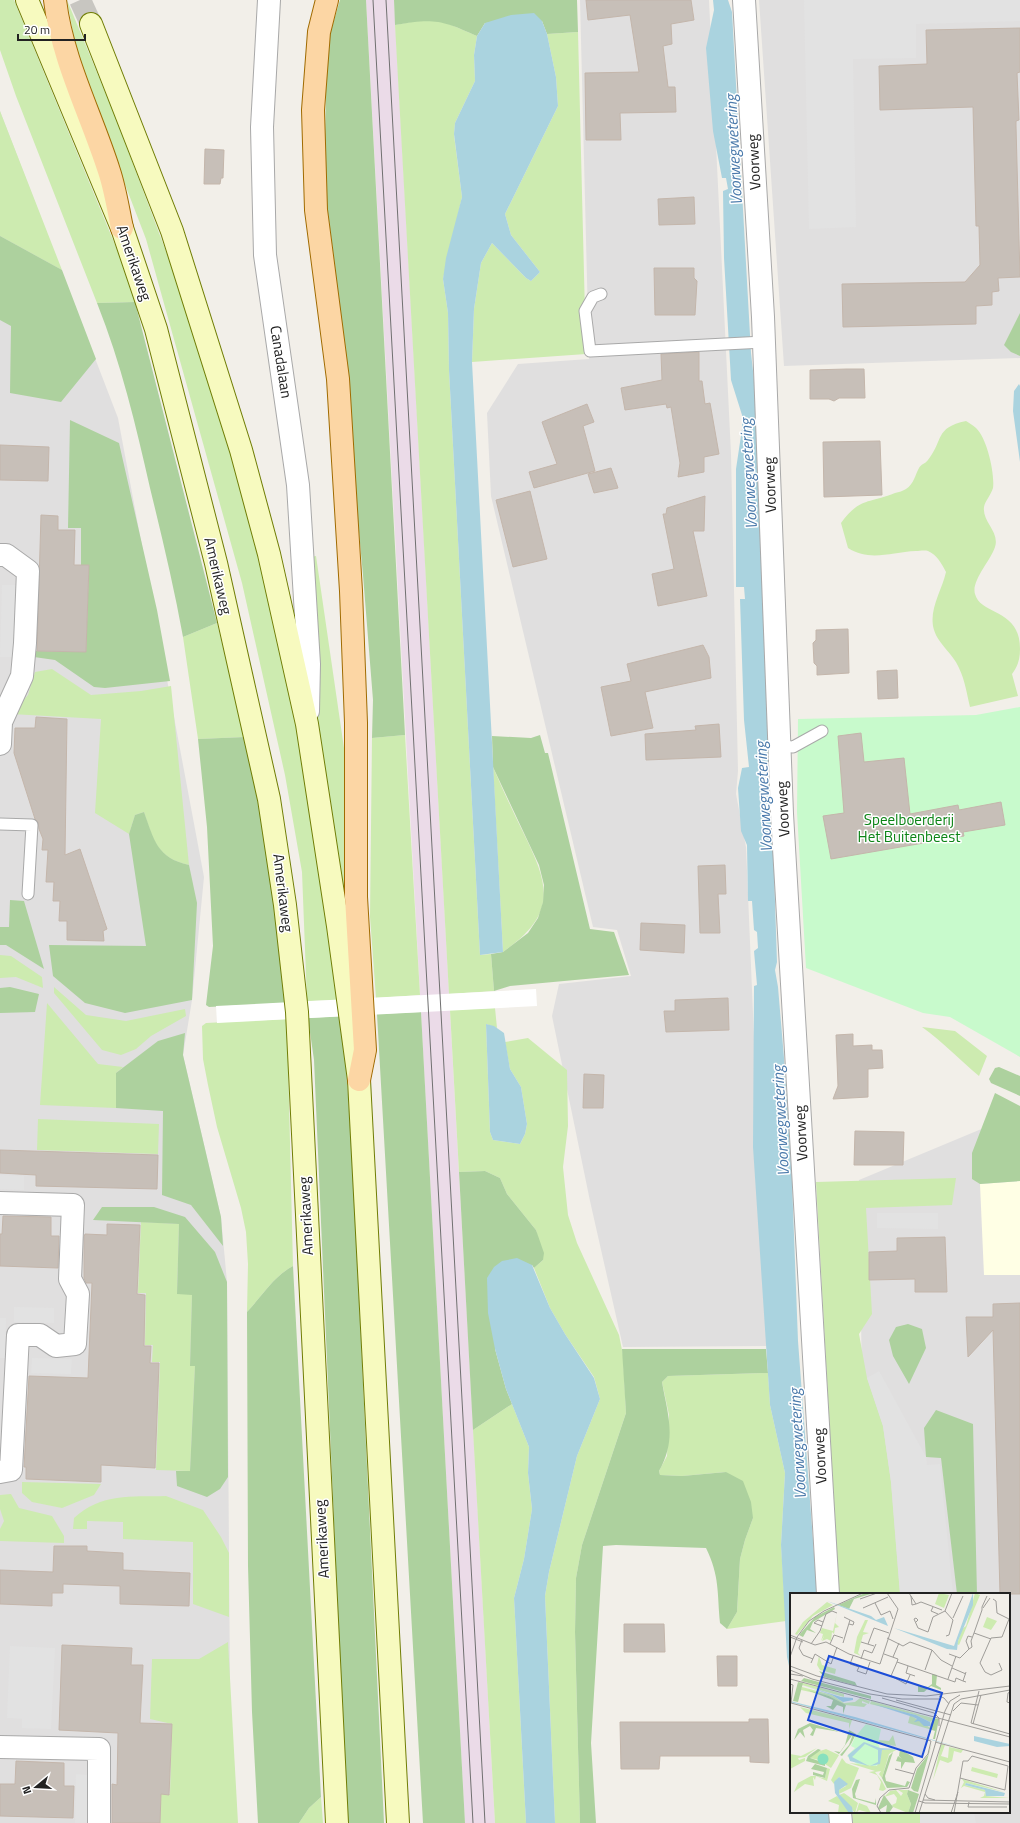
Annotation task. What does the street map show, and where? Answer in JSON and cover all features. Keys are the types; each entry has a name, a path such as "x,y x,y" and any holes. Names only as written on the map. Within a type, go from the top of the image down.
{"main road":[{"name":"Amerikaweg","path":"27,0 122,228 156,329 216,563 269,799 286,905 297,1012 337,1823"},
{"path":"55,0 65,51 110,172 122,228"},
{"path":"327,0 319,32 313,110 316,210 338,379 351,590 356,723 356,897 365,1050 359,1080"},
{"path":"91,24 172,230 241,450 271,562 307,724 338,926 359,1080 398,1823"}],"street":[{"name":"Canadalaan","path":"269,0 262,127 265,255 298,485 310,664 307,724"},
{"name":"Voorweg","path":"744,0 764,342 782,814 791,938 791,978 828,1593"},
{"path":"0,555 6,555 28,571 22,676 1,722 0,744"},
{"path":"0,1203 73,1205 70,1279 78,1294 75,1344 56,1346 40,1335 18,1335 10,1470 0,1472"},
{"path":"0,1747 99,1750 99,1823"},
{"path":"840,1813 841,1823"}],"lane":[{"path":"601,294 593,297 585,311 590,351 764,342"},
{"path":"780,746 793,747 822,731"},
{"path":"0,824 32,825 28,894"}],"shaded area":[{"path":"366,0 394,0 495,1823 465,1823"},
{"path":"580,0 709,0 731,454 738,771 736,794 746,847 767,1346 623,1347 590,1201 552,1016 559,984 631,976 617,930 593,927 491,496 487,413 518,364 589,359"},
{"path":"759,0 1020,0 1020,358 784,366"},
{"path":"804,0 1020,0 1020,21 916,24 916,58 853,59 856,227 809,229"},
{"path":"0,111 118,418 204,877 192,1000 183,1055 221,1217 227,1282 231,1823 0,1823"},
{"path":"2,585 17,585 15,657 0,657"},
{"path":"1020,1113 1020,1823 869,1823 869,1813 1010,1813 1010,1593 865,1593 859,1180"},
{"path":"0,1175 24,1176 24,1190 0,1189"},
{"path":"1020,1181 1020,1275 984,1275 980,1184"},
{"path":"877,1213 938,1213 938,1229 877,1228"},
{"path":"14,1307 54,1308 54,1323 14,1322"},
{"path":"0,1318 6,1318 5,1358 0,1358"},
{"path":"32,1358 72,1359 71,1374 31,1373"},
{"path":"879,1371 926,1457 927,1465 940,1464 953,1593 900,1593 891,1482 883,1426 867,1378"},
{"path":"10,1646 55,1648 51,1729 22,1728 22,1719 7,1718"},
{"path":"76,1774 91,1775 90,1823 75,1823"},
{"path":"920,1813 974,1813 976,1823 920,1823"}],"green space":[{"path":"0,0 14,0 118,252 135,302 97,303 16,96 0,50"},
{"path":"67,0 115,116 196,331 270,589 289,680 342,1000 307,1001 302,872 285,775 242,583 146,239 79,65"},
{"path":"340,0 366,0 405,735 372,738 373,700 363,575 333,251 324,184 327,44"},
{"path":"394,0 577,0 578,32 547,34 542,21 485,23 477,36 455,27 437,22 428,21 395,25"},
{"path":"421,20 442,21 477,36 474,55 475,81 455,123 454,135 462,197 443,279 448,313 449,370 480,955 491,954 494,991 449,994 395,25"},
{"path":"578,32 586,354 472,362 474,309 481,263 492,243 526,278 531,281 540,272 511,235 505,214 558,106 556,77 547,34"},
{"path":"0,111 62,270 0,236"},
{"path":"0,236 62,270 96,359 61,402 10,393 11,326 0,320"},
{"path":"135,302 217,623 183,637 168,562 133,418 121,372 97,303"},
{"path":"1020,313 1020,356 1011,352 1004,345"},
{"path":"70,420 119,443 157,610 170,681 105,688 94,687 55,660 34,657 35,651 86,652 89,566 81,565 81,528 68,528"},
{"path":"966,421 976,428 984,440 993,474 993,488 984,507 984,512 996,542 993,552 976,583 975,594 979,601 985,606 1000,614 1014,626 1018,636 1020,649 1020,656 1016,668 1012,674 1018,696 970,707 959,668 937,638 933,626 933,612 946,572 937,557 927,551 864,555 848,548 841,523 859,505 902,491 909,487 920,467 933,453 944,431 949,427"},
{"path":"316,556 345,755 345,934 319,757 310,557"},
{"path":"217,623 245,737 198,739 183,637"},
{"path":"52,669 91,695 141,691 171,686 189,865 178,862 163,853 150,831 144,812 135,815 129,834 95,813 101,719 11,714 28,695 35,672"},
{"name":"Speelboerderij Het Buitenbeest","path":"1020,707 1020,1057 950,1017 923,1013 806,968 797,812 798,719 976,715"},
{"path":"405,735 420,995 376,998 370,917 372,738"},
{"path":"540,735 545,753 548,753 590,929 614,932 629,975 510,986 494,991 491,954 503,952 528,933 538,918 543,902 544,885 539,865 493,767 492,736 531,738"},
{"path":"245,737 269,869 285,1003 209,1007 206,1005 213,946 207,827 198,739"},
{"path":"493,767 533,853 543,885 544,899 540,912 533,925 503,952"},
{"path":"144,812 154,839 163,853 178,862 189,865 197,903 192,1000 125,1013 85,1003 53,976 49,945 146,946 129,834 135,815"},
{"path":"10,900 24,901 44,969 6,945 0,945 0,927 9,927"},
{"path":"0,955 11,956 42,977 43,988 16,977 0,978"},
{"path":"10,987 39,994 35,1012 0,1013 0,988"},
{"path":"54,987 86,1015 126,1021 185,1009 186,1016 151,1036 136,1049 121,1055 102,1050 54,993"},
{"path":"47,1003 98,1064 123,1067 116,1073 116,1108 40,1105"},
{"path":"495,1008 497,1028 486,1024 490,1132 493,1140 520,1144 525,1134 527,1124 521,1087 510,1069 505,1042 528,1038 567,1070 568,1126 563,1167 568,1215 577,1243 619,1335 623,1355 626,1413 582,1545 576,1578 575,1632 580,1823 555,1823 545,1596 549,1572 577,1456 600,1399 594,1377 565,1334 550,1308 534,1268 543,1260 536,1230 507,1194 500,1178 485,1171 459,1172 450,1010"},
{"path":"421,1012 465,1823 423,1823 377,1014"},
{"path":"343,1016 353,1173 384,1823 347,1823 314,1060 308,1018"},
{"path":"287,1019 293,1266 274,1281 247,1312 248,1264 246,1232 241,1208 217,1127 208,1085 203,1059 202,1026 206,1023"},
{"path":"922,1027 955,1031 987,1056 979,1076 944,1045"},
{"path":"185,1033 183,1055 221,1217 223,1246 191,1205 162,1195 163,1111 116,1108 116,1073 158,1041"},
{"path":"999,1067 1020,1076 1020,1096 991,1083 989,1079 995,1068"},
{"path":"995,1093 1020,1106 1020,1181 980,1184 972,1179 972,1153"},
{"path":"38,1119 159,1124 158,1154 37,1150"},
{"path":"485,1171 500,1178 507,1194 536,1230 544,1253 543,1260 534,1268 532,1265 495,1349 506,1389 512,1404 473,1430 459,1172"},
{"path":"956,1178 952,1205 866,1208 872,1314 859,1334 867,1378 883,1426 891,1482 900,1593 839,1593 816,1182"},
{"path":"102,1207 154,1207 185,1217 215,1252 227,1282 228,1477 220,1489 207,1497 177,1486 176,1471 190,1471 195,1366 190,1366 192,1295 177,1294 179,1224 93,1220"},
{"path":"141,1222 179,1224 177,1294 192,1294 190,1365 195,1366 190,1471 156,1470 160,1362 152,1362 153,1345 145,1345 146,1293 138,1293"},
{"path":"293,1266 321,1797 309,1808 299,1823 258,1823 252,1712 248,1566 247,1312 279,1276"},
{"path":"908,1324 922,1329 926,1348 909,1384 893,1356 889,1340 896,1327"},
{"path":"622,1349 766,1349 768,1373 668,1376 662,1382 670,1427 668,1448 665,1459 659,1471 660,1475 682,1476 726,1472 743,1481 751,1502 753,1518 740,1559 737,1612 727,1629 720,1623 716,1577 706,1548 616,1545 603,1546 591,1743 596,1823 580,1823 575,1632 576,1578 582,1545 626,1413"},
{"path":"768,1373 770,1405 785,1473 781,1545 786,1621 727,1629 737,1612 740,1559 753,1518 726,1472 682,1476 660,1475 659,1471 667,1456 669,1415 662,1382 668,1376"},
{"path":"512,1404 529,1447 528,1473 532,1509 524,1559 514,1598 526,1823 495,1823 473,1430"},
{"path":"936,1410 973,1424 977,1593 957,1593 941,1458 926,1457 924,1428"},
{"path":"22,1482 101,1484 94,1495 62,1508 32,1502 22,1493"},
{"path":"11,1494 19,1508 52,1516 64,1536 64,1543 0,1541 0,1529 4,1521 0,1509 0,1495"},
{"path":"166,1496 203,1510 221,1537 229,1553 229,1617 193,1604 193,1542 123,1539 123,1522 87,1521 87,1529 73,1529 74,1518 84,1510 106,1500 129,1497"},
{"path":"228,1642 238,1823 160,1823 161,1794 170,1794 172,1724 150,1719 152,1659 199,1659"},
{"path":"321,1797 323,1823 299,1823 309,1808"},
{"path":"852,1813 920,1813 920,1823 853,1823"}],"water":[{"name":"Voorwegwetering","path":"713,0 728,0 732,12 751,353 759,425 759,504 770,750 777,962 775,970 778,987 784,1058 792,1182 798,1341 817,1593 790,1593 790,1670 787,1657 781,1545 785,1473 770,1405 753,1147 754,986 757,985 754,951 758,948 757,932 754,930 752,901 748,901 747,845 741,831 738,788 742,768 749,767 744,720 740,599 745,599 744,587 736,587 736,469 742,429 742,415 731,380 724,258 723,191 728,189 726,178 722,178 713,131 706,48 714,10"},
{"path":"534,13 542,21 547,34 556,77 558,106 505,214 511,235 540,272 531,281 526,278 492,243 481,263 474,309 472,362 503,952 480,955 449,370 448,313 443,279 446,258 462,197 454,134 455,123 475,81 474,55 477,36 485,23 511,15"},
{"path":"1019,384 1020,462 1013,411 1014,391"},
{"path":"486,1024 494,1026 504,1033 510,1069 521,1087 527,1124 525,1134 520,1144 493,1140 490,1132"},
{"path":"517,1258 532,1265 550,1308 594,1378 600,1399 577,1456 549,1572 545,1596 555,1823 526,1823 514,1598 524,1559 532,1509 528,1473 529,1447 506,1389 495,1349 488,1313 487,1278 494,1267 502,1261"},
{"path":"809,1813 830,1813 831,1823 810,1823"}],"pier":[{"path":"536,989 537,1006 217,1023 216,1006"}],"building":[{"path":"586,0 691,0 694,20 671,24 672,44 663,46 668,87 675,87 676,112 620,113 621,140 586,140 585,73 639,72 630,15 588,20"},
{"path":"1020,28 1020,72 1017,73 1019,120 1016,121 1016,126 1020,277 998,278 999,291 992,292 992,305 976,306 976,324 843,327 842,284 965,282 980,265 979,226 976,226 973,107 880,110 879,66 927,64 926,30"},
{"path":"205,149 224,150 223,178 221,178 220,184 204,184"},
{"path":"694,197 695,224 659,225 658,199"},
{"path":"654,268 694,268 694,278 697,281 695,315 655,315"},
{"path":"699,352 699,381 702,381 705,404 710,403 719,454 704,457 704,472 678,477 680,463 671,407 667,408 666,404 625,410 621,388 662,380 661,354"},
{"path":"864,369 865,398 839,398 834,401 829,399 810,399 810,370"},
{"path":"587,404 594,422 583,426 595,471 534,488 529,472 557,464 542,422"},
{"path":"880,441 882,495 824,497 823,442"},
{"path":"0,445 49,447 48,481 0,480"},
{"path":"611,468 618,488 594,493 588,474"},
{"path":"530,491 547,559 513,567 496,500"},
{"path":"705,496 704,531 693,531 707,596 658,606 652,574 674,569 663,514 666,514 667,508"},
{"path":"41,515 58,516 58,530 75,530 74,565 89,565 86,652 37,651"},
{"path":"848,629 849,673 817,675 817,666 814,663 813,643 816,640 816,630"},
{"path":"703,645 709,657 711,678 645,692 653,728 611,736 601,687 631,681 627,664"},
{"path":"897,670 898,698 878,699 877,671"},
{"path":"36,717 67,719 65,855 80,849 107,929 103,931 104,941 67,940 67,921 59,921 60,901 53,901 54,882 46,882 48,850 42,850 43,839 14,753 15,728 35,728"},
{"path":"719,724 721,757 646,760 645,734 696,730 695,726"},
{"path":"861,733 864,762 904,758 910,814 958,805 959,810 1001,802 1005,825 963,832 964,836 831,859 823,816 844,813 838,736"},
{"path":"725,865 726,894 718,894 720,933 700,933 698,866"},
{"path":"641,923 685,925 684,953 640,950"},
{"path":"728,998 729,1030 666,1032 664,1011 675,1011 675,1000"},
{"path":"853,1034 853,1046 872,1045 872,1050 882,1050 883,1068 868,1069 868,1097 833,1099 838,1086 836,1035"},
{"path":"584,1074 604,1075 603,1108 583,1108"},
{"path":"855,1131 904,1132 903,1165 854,1165"},
{"path":"0,1150 158,1155 157,1189 36,1186 36,1175 0,1173"},
{"path":"3,1216 51,1217 51,1236 59,1236 58,1268 0,1266 0,1234 2,1234"},
{"path":"107,1224 140,1225 137,1294 145,1295 144,1346 151,1346 150,1363 159,1363 155,1468 101,1465 101,1482 26,1479 26,1467 24,1467 29,1376 88,1378 92,1283 86,1283 84,1278 84,1237 85,1234 107,1235"},
{"path":"945,1237 947,1292 915,1292 915,1279 869,1280 869,1252 897,1251 897,1238"},
{"path":"1020,1303 1020,1594 1000,1593 993,1330 968,1357 966,1317 993,1317 993,1304"},
{"path":"54,1546 87,1546 87,1551 123,1553 123,1570 190,1573 189,1606 120,1604 120,1586 63,1584 63,1593 52,1593 52,1606 0,1604 0,1570 53,1572"},
{"path":"624,1624 664,1624 665,1652 624,1652"},
{"path":"62,1645 132,1648 131,1665 143,1665 140,1723 172,1724 169,1795 161,1794 160,1823 112,1823 112,1784 117,1785 118,1733 59,1730"},
{"path":"717,1656 737,1656 737,1686 718,1686"},
{"path":"749,1719 768,1719 769,1763 750,1762 750,1756 660,1756 659,1769 621,1769 620,1722 749,1722"},
{"path":"16,1761 64,1763 64,1786 74,1786 73,1818 0,1816 0,1784 15,1784"}],"tunnel":[{"path":"80,0 91,24"}],"tram line":[{"path":"373,0 473,1823"},
{"path":"386,0 485,1823"}]}
